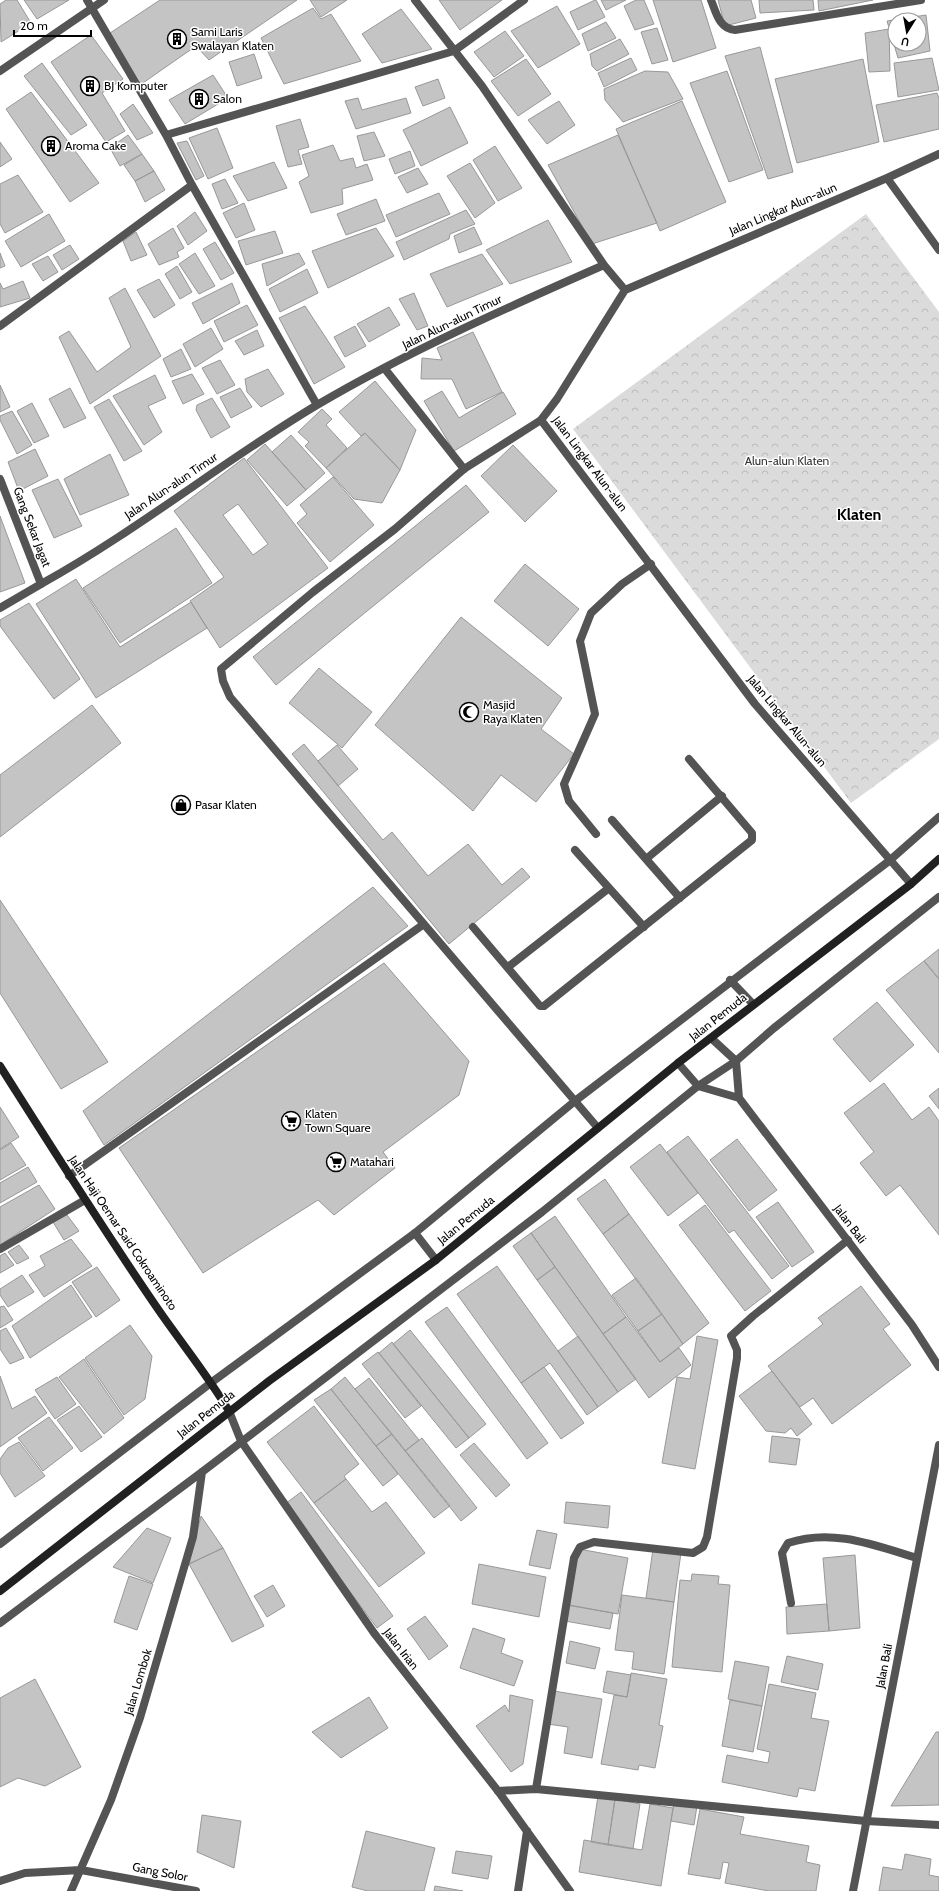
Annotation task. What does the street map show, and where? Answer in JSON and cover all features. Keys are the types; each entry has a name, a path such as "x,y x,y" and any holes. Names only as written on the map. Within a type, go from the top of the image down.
{"main road":[{"name":"Jalan Pemuda","path":"0,1591 229,1411 436,1260 678,1063 911,884 939,859"},
{"name":"Jalan Haji Oemar Said Cokroaminoto","path":"0,1066 69,1176 160,1312 212,1382 229,1411"}],"street":[{"path":"87,0 166,135 192,185 317,405"},
{"path":"0,71 93,9 104,0"},
{"path":"415,0 482,86 531,155 604,265 624,290"},
{"path":"166,135 454,51 524,0"},
{"path":"712,0 721,23 728,29 735,30 921,0"},
{"name":"Jalan Lingkar Alun-alun","path":"911,884 889,861 755,704 541,420 557,399 624,290 887,178 939,154"},
{"path":"887,178 939,250"},
{"path":"0,326 192,185"},
{"name":"Jalan Alun-alun Timur","path":"0,608 81,561 317,405 474,322 604,265"},
{"path":"385,369 464,470"},
{"path":"541,420 464,470 395,529 313,592 221,669 223,681 230,697 598,1128"},
{"name":"Gang Sekar Jagat","path":"0,479 41,584"},
{"path":"596,834 569,802 564,784 595,714 580,641 591,613 622,584 651,564"},
{"path":"474,927 540,1006 544,1006 752,840 752,833 689,759"},
{"path":"646,859 722,796"},
{"path":"0,1544 212,1382 415,1233 575,1101 730,980 889,861 939,817"},
{"path":"612,820 680,898"},
{"path":"574,850 644,927"},
{"path":"508,967 609,888"},
{"path":"0,1623 49,1584 202,1472 241,1440 542,1212 698,1086 736,1061 774,1028 939,897"},
{"path":"69,1176 424,924"},
{"path":"730,980 753,1004"},
{"path":"678,1063 698,1086 739,1098 736,1061 711,1038"},
{"name":"Jalan Bali","path":"739,1098 912,1325 939,1367"},
{"path":"0,1249 86,1200"},
{"path":"415,1233 436,1260"},
{"path":"536,1789 574,1558 580,1547 594,1542 693,1553 703,1547 707,1537 737,1358 737,1350 731,1336 753,1316 848,1240"},
{"name":"Jalan Irian","path":"229,1411 241,1440 374,1633 498,1791 570,1891"},
{"name":"Jalan Bali","path":"853,1891 939,1445"},
{"name":"Jalan Lombok","path":"71,1891 111,1800 140,1718 193,1537 202,1472"},
{"path":"791,1603 782,1554 788,1543 800,1539 839,1537 859,1540 917,1558"},
{"path":"498,1791 536,1789 866,1821 939,1826"},
{"path":"518,1891 527,1831"},
{"name":"Gang Solor","path":"0,1881 25,1873 81,1870 196,1891"}],"green space":[{"name":"Alun-alun Klaten","path":"866,214 939,312 939,739 851,803 573,429"}],"building":[{"path":"6,0 17,0 31,23 1,42 0,4"},
{"path":"24,0 69,0 37,19"},
{"name":"Sami Laris Swalayan Klaten","path":"160,0 297,0 209,60 196,46 140,85 110,33"},
{"path":"310,0 347,0 321,17"},
{"path":"439,0 502,0 460,30"},
{"path":"595,0 605,17 578,30 570,12"},
{"path":"601,0 626,0 606,10"},
{"path":"636,0 644,0 654,24 635,30 624,6"},
{"path":"653,0 701,0 716,48 673,62"},
{"path":"718,0 751,0 756,18 725,26"},
{"path":"759,0 813,0 814,10 760,13"},
{"path":"818,0 873,0 819,11"},
{"path":"557,6 580,44 538,68 511,31"},
{"path":"313,8 321,19 331,14 361,61 284,84 261,38"},
{"path":"401,9 432,49 382,63 362,34"},
{"path":"606,22 616,38 588,51 582,34"},
{"path":"927,24 930,51 927,52"},
{"path":"657,28 668,60 652,64 641,32"},
{"path":"887,29 887,52 890,52 890,71 869,72 865,33"},
{"path":"505,31 524,56 494,77 474,52"},
{"name":"BJ Komputer","path":"91,35 123,79 102,93 125,131 106,142 51,62"},
{"path":"620,39 629,54 597,71 592,66 590,54"},
{"path":"760,47 793,172 768,179 725,56"},
{"path":"896,52 925,52 898,58"},
{"path":"254,54 262,78 237,86 229,62"},
{"path":"631,58 637,70 604,87 598,73"},
{"path":"932,58 939,90 898,97 894,63"},
{"path":"526,59 551,94 518,116 491,81"},
{"path":"863,59 879,142 797,163 775,79"},
{"path":"42,63 87,125 71,135 24,76"},
{"path":"645,71 668,72 683,99 623,122 605,100 604,89"},
{"path":"727,71 763,170 729,182 690,83"},
{"name":"Salon","path":"213,75 228,98 185,124 169,100"},
{"path":"438,79 445,98 423,106 415,87"},
{"name":"Aroma Cake","path":"31,92 99,183 70,202 6,109"},
{"path":"937,93 939,98 939,129 884,142 876,105"},
{"path":"358,98 362,110 406,98 411,113 356,129 345,101"},
{"path":"559,101 575,125 547,144 528,120"},
{"path":"682,101 726,202 660,231 616,129"},
{"path":"133,104 153,133 137,140 120,114"},
{"path":"450,107 468,143 421,166 403,130"},
{"path":"300,119 309,147 298,150 302,164 288,167 276,126"},
{"path":"217,128 233,168 208,179 189,138"},
{"path":"374,132 385,156 364,161 357,136"},
{"path":"128,135 142,154 120,166 110,148"},
{"path":"618,135 657,223 592,244 548,165"},
{"path":"187,141 204,176 196,180 177,143"},
{"path":"0,142 12,159 0,167"},
{"path":"333,145 340,161 353,158 356,168 367,164 373,180 342,189 343,204 311,213 299,182 309,176 302,155"},
{"path":"495,146 522,188 498,201 473,160"},
{"path":"410,151 415,166 395,174 389,159"},
{"path":"142,154 154,171 135,181 124,165"},
{"path":"274,162 287,188 248,201 233,176"},
{"path":"470,163 495,203 475,218 447,176"},
{"path":"418,168 428,184 407,193 398,177"},
{"path":"154,171 165,190 145,202 135,181"},
{"path":"18,175 43,212 5,233 0,224 0,184"},
{"path":"225,179 238,203 222,209 212,184"},
{"path":"439,193 450,214 396,237 386,215"},
{"path":"376,199 385,221 346,235 337,214"},
{"path":"244,203 255,230 236,238 223,213"},
{"path":"466,210 475,224 450,234 449,239 404,260 396,242"},
{"path":"195,212 207,231 188,245 177,226"},
{"path":"49,214 65,241 21,267 5,241"},
{"path":"548,220 572,262 510,284 486,250"},
{"path":"474,227 482,244 459,253 454,236"},
{"path":"173,228 184,248 177,252 179,257 159,265 148,244"},
{"path":"376,228 394,256 328,288 312,251"},
{"path":"275,231 283,253 246,265 238,241"},
{"path":"136,232 147,255 131,261 123,241"},
{"path":"215,242 234,273 221,280 203,249"},
{"path":"70,245 79,259 62,270 53,255"},
{"path":"0,253 5,266 0,268"},
{"path":"195,253 215,286 199,294 179,264"},
{"path":"299,253 305,264 267,286 262,264"},
{"path":"482,254 503,284 447,307 430,274"},
{"path":"48,256 58,272 43,281 32,264"},
{"path":"177,266 192,292 180,299 165,274"},
{"path":"307,269 318,293 280,312 269,289"},
{"path":"159,279 175,305 154,318 137,290"},
{"path":"23,281 30,298 0,307 0,283 3,289"},
{"path":"232,283 240,303 203,324 192,303"},
{"path":"125,288 161,356 90,404 59,337 69,331 97,372 131,347 109,298"},
{"path":"414,293 428,326 417,330 399,299"},
{"path":"247,305 258,325 224,342 214,321"},
{"path":"305,306 345,367 314,384 279,318"},
{"path":"389,307 400,325 369,342 357,324"},
{"path":"355,326 366,346 345,357 334,337"},
{"path":"211,328 223,349 195,367 183,344"},
{"path":"257,330 264,346 244,355 235,341"},
{"path":"473,332 502,392 466,409 452,379 421,379 422,358 442,360 437,348"},
{"path":"181,349 191,369 171,377 163,359"},
{"path":"220,360 235,385 217,394 202,368"},
{"path":"268,369 284,394 261,407 247,392 245,379"},
{"path":"192,374 204,394 183,404 172,381"},
{"path":"155,375 166,398 148,406 162,432 144,445 113,396"},
{"path":"375,381 416,430 400,470 365,433 361,436 339,412"},
{"path":"0,385 10,407 0,412"},
{"path":"70,388 86,418 64,428 49,399"},
{"path":"240,388 252,407 231,418 220,397"},
{"path":"442,391 459,418 503,392 516,414 454,451 424,401"},
{"path":"212,398 230,427 211,438 196,410 197,405"},
{"path":"109,399 142,451 124,461 94,407"},
{"path":"32,403 49,436 34,443 17,411"},
{"path":"322,409 332,419 326,425 347,448 326,468 305,446 309,442 298,432"},
{"path":"12,411 32,445 17,454 0,420 0,416"},
{"path":"365,433 400,470 382,503 354,499 326,468"},
{"path":"291,435 325,473 306,490 272,452"},
{"path":"265,444 306,490 287,506 247,460"},
{"path":"513,445 557,491 525,522 481,476"},
{"path":"35,449 48,476 19,491 8,462"},
{"path":"110,454 129,495 80,515 64,479"},
{"path":"244,458 328,568 220,648 190,601 224,577 174,511","holes":["238,504 268,544 253,555 223,515"]},
{"path":"333,477 374,525 330,562 297,523 307,514 300,505"},
{"path":"58,479 82,526 54,538 32,490"},
{"path":"466,485 489,512 276,685 253,657"},
{"path":"0,516 25,583 0,592"},
{"path":"176,528 212,583 120,643 83,588"},
{"path":"525,564 579,609 548,646 494,601"},
{"path":"76,579 120,647 191,602 207,628 96,698 36,604"},
{"path":"29,603 80,679 54,699 0,626 0,620"},
{"name":"Masjid Raya Klaten","path":"461,617 562,698 541,729 574,754 536,802 501,775 473,811 375,725"},
{"path":"319,668 372,712 342,748 289,703"},
{"path":"92,705 121,743 0,837 0,775"},
{"path":"304,744 383,840 392,832 428,876 468,844 502,885 522,868 530,877 449,944 292,754"},
{"path":"337,745 358,769 338,786 318,761"},
{"path":"373,887 408,926 104,1145 83,1111"},
{"path":"0,900 108,1062 61,1089 0,993"},
{"path":"939,949 939,979 924,961"},
{"path":"924,961 939,979 939,1053 886,990"},
{"name":"Klaten Town Square","path":"384,963 469,1061 459,1095 383,1152 395,1168 334,1215 318,1200 203,1273 119,1148"},
{"path":"877,1002 914,1045 870,1082 833,1039"},
{"path":"884,1083 912,1120 929,1107 939,1121 939,1235 900,1185 886,1196 860,1163 874,1152 844,1113"},
{"path":"939,1088 939,1109 929,1096"},
{"path":"0,1107 19,1137 0,1149"},
{"path":"688,1136 789,1266 772,1279 734,1230 729,1233 667,1152"},
{"path":"737,1139 777,1190 749,1211 710,1160"},
{"path":"11,1143 26,1165 0,1180 0,1150"},
{"path":"660,1144 698,1193 668,1216 630,1167"},
{"path":"28,1167 37,1182 0,1203 0,1183"},
{"path":"605,1179 629,1214 603,1234 577,1199"},
{"path":"39,1185 55,1209 0,1245 0,1207"},
{"path":"778,1202 814,1252 792,1267 756,1217"},
{"path":"705,1205 771,1291 745,1311 679,1225"},
{"path":"629,1214 709,1323 683,1344 603,1234"},
{"path":"67,1215 79,1231 64,1240 53,1222"},
{"path":"555,1216 626,1317 603,1334 531,1233"},
{"path":"531,1233 555,1267 537,1280 513,1246"},
{"path":"71,1239 92,1266 44,1297 29,1275 45,1266 40,1256"},
{"path":"19,1245 29,1258 17,1264 8,1252"},
{"path":"5,1253 14,1265 0,1273 0,1256"},
{"path":"497,1266 598,1407 587,1415 550,1363 521,1383 457,1294"},
{"path":"97,1267 120,1300 96,1317 72,1282"},
{"path":"555,1267 636,1379 618,1392 537,1280"},
{"path":"22,1275 34,1292 8,1307 0,1295 0,1289"},
{"path":"636,1278 662,1314 638,1331 612,1295"},
{"path":"71,1285 92,1317 30,1358 12,1326"},
{"path":"861,1286 890,1324 883,1329 911,1365 832,1424 813,1398 800,1407 768,1366 823,1324 818,1318"},
{"path":"4,1306 13,1320 0,1328 0,1307"},
{"path":"447,1307 548,1443 527,1459 425,1322"},
{"path":"662,1314 683,1344 660,1362 638,1331"},
{"path":"626,1317 660,1362 679,1348 691,1365 649,1398 603,1334"},
{"path":"130,1325 152,1356 145,1399 124,1415 85,1358"},
{"path":"6,1328 24,1358 10,1364 0,1349 0,1331"},
{"path":"410,1330 486,1424 469,1438 393,1344"},
{"path":"578,1336 618,1392 598,1407 558,1351"},
{"path":"697,1336 718,1340 695,1469 662,1463 677,1377 690,1379"},
{"path":"392,1342 469,1438 456,1448 379,1353"},
{"path":"378,1352 421,1406 405,1418 362,1364"},
{"path":"84,1359 124,1418 104,1434 59,1377"},
{"path":"544,1367 584,1423 561,1439 521,1383"},
{"path":"772,1371 812,1424 797,1436 791,1428 785,1433 766,1431 739,1396"},
{"path":"0,1376 12,1409 35,1396 47,1413 0,1447"},
{"path":"57,1377 76,1404 55,1419 35,1390"},
{"path":"345,1377 392,1434 376,1446 331,1389"},
{"path":"369,1378 419,1440 405,1451 355,1389"},
{"path":"331,1389 398,1474 383,1486 314,1400"},
{"path":"79,1406 102,1437 81,1452 57,1420"},
{"path":"314,1406 359,1464 344,1476 346,1479 314,1503 267,1442"},
{"path":"49,1417 73,1448 43,1471 18,1438"},
{"path":"392,1434 450,1506 434,1518 376,1446"},
{"path":"772,1436 800,1439 796,1465 769,1462"},
{"path":"422,1438 477,1508 461,1521 405,1451"},
{"path":"19,1442 45,1476 15,1497 0,1473 0,1459 8,1448"},
{"path":"474,1443 510,1485 496,1497 460,1455"},
{"path":"346,1479 372,1512 386,1502 425,1553 379,1587 314,1503"},
{"path":"301,1492 393,1616 377,1628 285,1504"},
{"path":"566,1502 610,1506 608,1528 564,1523"},
{"path":"201,1516 223,1548 189,1564"},
{"path":"147,1528 171,1538 153,1583 113,1567"},
{"path":"537,1530 557,1534 550,1569 529,1565"},
{"path":"223,1548 264,1626 232,1642 189,1564"},
{"path":"579,1549 628,1558 618,1614 569,1605"},
{"path":"653,1549 681,1553 674,1602 646,1598"},
{"path":"855,1555 860,1628 829,1631 823,1558"},
{"path":"479,1564 546,1577 539,1617 472,1604"},
{"path":"692,1574 719,1576 718,1584 730,1585 722,1672 672,1667 680,1580 691,1581"},
{"path":"129,1576 153,1584 137,1630 114,1622"},
{"path":"273,1585 285,1606 267,1617 254,1596"},
{"path":"622,1595 674,1602 664,1674 632,1669 634,1652 615,1650"},
{"path":"827,1604 829,1631 787,1634 786,1607"},
{"path":"567,1605 613,1613 610,1629 565,1621"},
{"path":"425,1616 448,1646 429,1660 407,1629"},
{"path":"473,1628 505,1639 501,1653 523,1661 514,1686 460,1668"},
{"path":"570,1641 600,1648 595,1669 566,1663"},
{"path":"787,1656 823,1664 818,1690 781,1682"},
{"path":"735,1661 769,1667 762,1706 728,1699"},
{"path":"607,1671 631,1675 627,1697 603,1692"},
{"path":"631,1673 667,1679 659,1725 663,1726 655,1768 639,1765 638,1770 601,1764 614,1695 627,1697"},
{"path":"35,1679 81,1767 45,1786 18,1778 0,1787 0,1698"},
{"path":"769,1684 816,1693 811,1718 829,1721 815,1791 799,1788 797,1797 722,1782 727,1755 768,1763 770,1752 757,1749"},
{"path":"554,1691 602,1699 592,1758 564,1753 568,1727 548,1724"},
{"path":"510,1695 533,1700 523,1764 511,1772 476,1726 505,1705 509,1712"},
{"path":"369,1697 388,1728 341,1758 312,1732"},
{"path":"730,1700 762,1706 753,1752 722,1746"},
{"path":"936,1732 939,1732 939,1805 891,1806"},
{"path":"598,1796 615,1799 608,1845 591,1842"},
{"path":"615,1799 640,1804 633,1849 608,1845"},
{"path":"674,1803 697,1806 694,1825 671,1821"},
{"path":"650,1804 673,1808 661,1886 579,1872 584,1840 642,1850"},
{"path":"700,1809 744,1817 740,1834 809,1846 806,1862 820,1865 816,1891 769,1891 725,1883 729,1863 723,1862 720,1879 688,1874"},
{"path":"202,1815 241,1821 234,1868 197,1852"},
{"path":"366,1831 435,1848 424,1891 368,1891 352,1887"},
{"path":"456,1851 492,1856 488,1879 452,1873"},
{"path":"905,1854 931,1859 929,1875 939,1877 939,1891 879,1891 883,1867 902,1870"},
{"path":"435,1886 463,1891 434,1891"}],"place":[{"name":"Sami Laris Swalayan Klaten","path":"177,39"},
{"name":"BJ Komputer","path":"90,86"},
{"name":"Salon","path":"199,99"},
{"name":"Aroma Cake","path":"51,146"},
{"name":"Masjid Raya Klaten","path":"469,712"},
{"name":"Pasar Klaten","path":"181,805"},
{"name":"Klaten Town Square","path":"291,1121"},
{"name":"Matahari","path":"336,1162"}],"district":[{"name":"Klaten","path":"859,514"}]}
